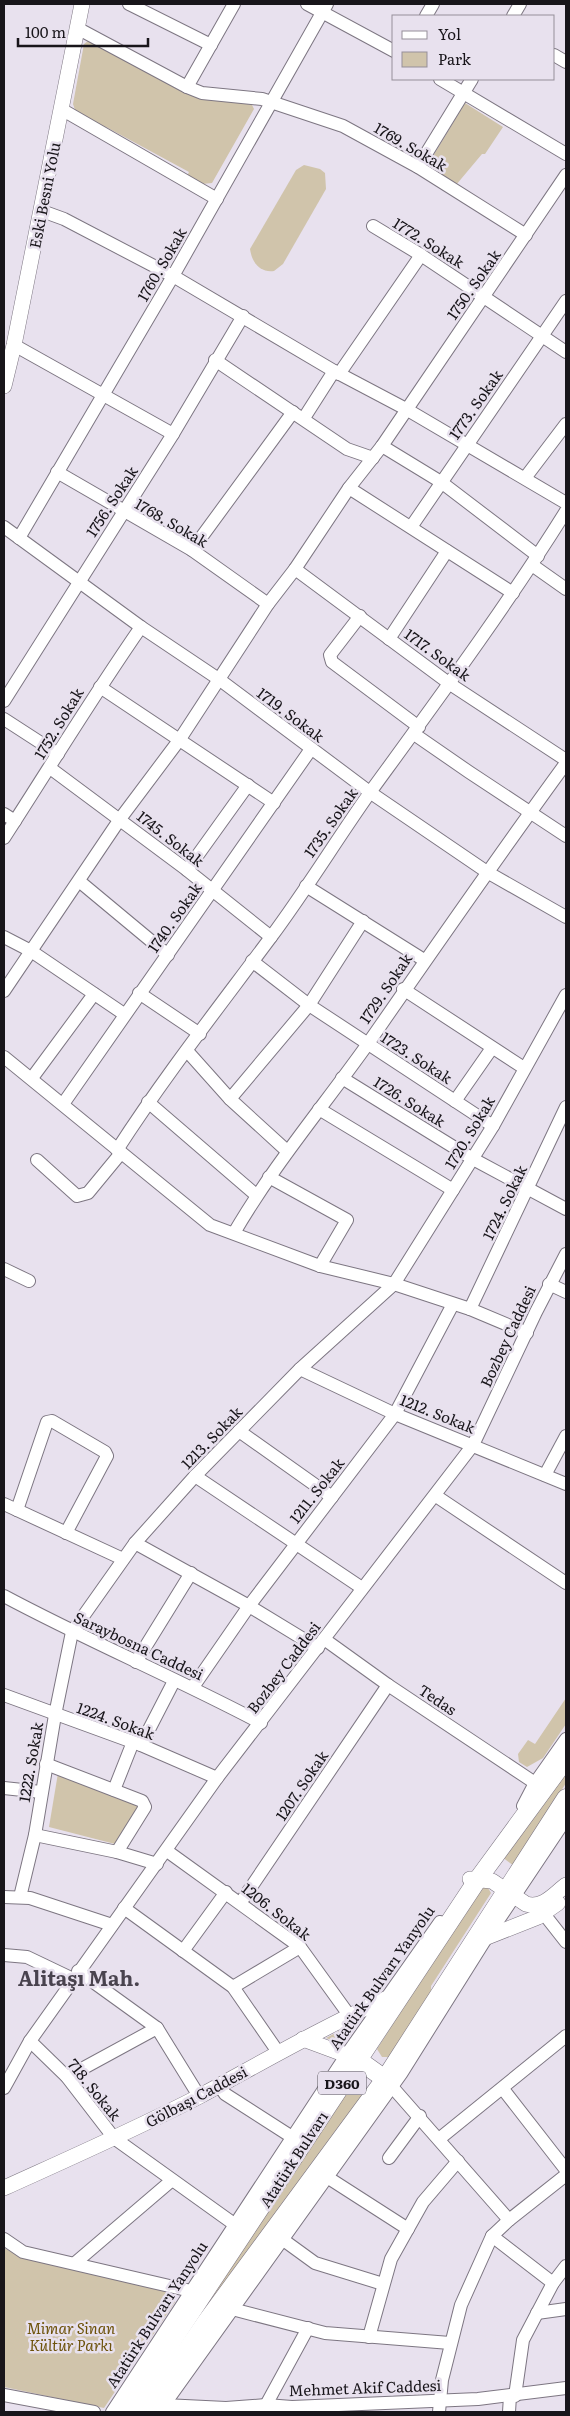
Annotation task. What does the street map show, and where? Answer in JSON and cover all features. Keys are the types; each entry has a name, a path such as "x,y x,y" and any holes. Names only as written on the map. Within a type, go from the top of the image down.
{"highway":[{"name":"Atatürk Bulvarı","path":"125,2412 282,2177 352,2056 474,1879 566,1759"},
{"name":"Atatürk Bulvarı","path":"144,2412 206,2322 389,2082 510,1893 566,1798"},
{"path":"352,2056 389,2082"}],"main road":[{"name":"Eski Besni Yolu","path":"4,386 42,210 82,4"},
{"path":"474,1879 492,1881 526,1904 536,1906 566,1885"},
{"path":"479,1940 544,1914 566,1897"},
{"name":"Gölbaşı Caddesi","path":"4,2188 114,2138 199,2096 303,2038 385,1999"},
{"path":"303,2038 352,2056"}],"street":[{"path":"129,4 210,45"},
{"path":"187,87 234,4"},
{"path":"307,4 324,8 392,50"},
{"path":"427,15 433,4"},
{"path":"513,15 520,4"},
{"name":"1760. Sokak","path":"19,538 173,276 324,8"},
{"name":"1769. Sokak","path":"77,28 187,87 202,93 272,102 343,126 418,167 526,235"},
{"path":"555,56 566,62"},
{"path":"442,80 566,154"},
{"path":"418,167 471,80"},
{"path":"61,108 217,199"},
{"name":"1750. Sokak","path":"4,992 120,819 180,739 268,604 295,569 349,488 382,446 566,175"},
{"path":"42,210 64,219 173,276 566,502"},
{"name":"1772. Sokak","path":"373,226 421,255 566,352"},
{"path":"192,550 298,415 337,372 421,255"},
{"name":"1773. Sokak","path":"411,527 466,444 566,301"},
{"name":"1756. Sokak","path":"4,701 173,434 215,360 243,316"},
{"path":"14,345 173,434"},
{"path":"215,360 347,449 372,458"},
{"path":"525,478 566,424"},
{"path":"382,446 441,482 566,589"},
{"name":"1768. Sokak","path":"57,472 192,550 268,604"},
{"path":"349,488 513,593"},
{"name":"1735. Sokak","path":"37,1160 77,1196 88,1194 119,1152 148,1102 188,1052 271,937 370,792 450,684 535,561 566,511"},
{"name":"1719. Sokak","path":"4,527 80,580 141,627 220,680 370,792 487,872 566,917"},
{"path":"389,639 447,551"},
{"name":"1717. Sokak","path":"295,569 450,684 566,762"},
{"path":"360,616 330,655 332,662 417,731 530,813 566,836"},
{"name":"1752. Sokak","path":"4,838 9,818 50,768 100,687 141,627"},
{"path":"100,687 274,803"},
{"path":"4,719 58,754"},
{"name":"1740. Sokak","path":"63,1104 124,1014 168,955 311,749"},
{"name":"1729. Sokak","path":"234,1234 256,1196 287,1151 367,1045 424,960 566,762"},
{"name":"1745. Sokak","path":"50,768 187,870 271,937"},
{"path":"187,870 248,786"},
{"path":"79,881 168,955"},
{"path":"306,886 424,960"},
{"path":"230,1098 309,1005 363,921"},
{"path":"4,937 31,951 124,1014"},
{"name":"1723. Sokak","path":"252,961 309,1005 367,1045 493,1126"},
{"path":"403,990 524,1068"},
{"path":"139,993 200,1034"},
{"path":"32,1078 94,994"},
{"name":"1720. Sokak","path":"394,1284 493,1126 566,995"},
{"path":"455,1101 492,1048"},
{"path":"188,1052 230,1098 287,1151"},
{"path":"4,1057 210,1225 320,1266 394,1284 470,1309 527,1333"},
{"name":"1726. Sokak","path":"342,1078 473,1159 566,1209"},
{"path":"148,1102 256,1196"},
{"name":"1724. Sokak","path":"470,1309 566,1108"},
{"path":"319,1109 452,1190"},
{"path":"269,1177 346,1220 320,1266"},
{"name":"Bozbey Caddesi","path":"4,2088 30,2041 124,1908 167,1851 217,1778 261,1723 362,1588 436,1496 473,1445 549,1284 566,1254"},
{"path":"4,1269 29,1281"},
{"name":"1213. Sokak","path":"72,1632 135,1542 195,1476 300,1369 394,1284"},
{"path":"549,1284 566,1292"},
{"name":"1211. Sokak","path":"193,1687 249,1606 395,1414 453,1304"},
{"name":"1212. Sokak","path":"300,1369 395,1414 566,1484"},
{"path":"17,1510 47,1422 52,1421 105,1452 107,1456 66,1533"},
{"path":"239,1431 332,1497"},
{"path":"545,1475 566,1436"},
{"path":"195,1476 362,1588"},
{"path":"436,1496 566,1581"},
{"path":"4,1504 123,1559"},
{"name":"Tedas","path":"135,1542 321,1644 388,1685 535,1783"},
{"path":"136,1662 191,1573"},
{"name":"Saraybosna Caddesi","path":"4,1596 72,1632 174,1681 193,1687 261,1723"},
{"name":"1222. Sokak","path":"20,1897 35,1835 46,1764 72,1632"},
{"path":"114,1790 137,1744 174,1681"},
{"name":"1207. Sokak","path":"241,1902 388,1685"},
{"name":"1224. Sokak","path":"4,1695 137,1744 217,1778"},
{"name":"Atatürk Bulvarı Yanyolu","path":"112,2412 292,2137 352,2056 385,1999 474,1879 527,1800 535,1783 566,1739"},
{"path":"46,1764 141,1800 145,1807 117,1852"},
{"path":"4,1788 42,1792"},
{"path":"510,1893 565,1823"},
{"path":"35,1835 117,1852 157,1864"},
{"name":"1206. Sokak","path":"167,1851 241,1902 300,1947 349,2015"},
{"path":"183,1951 226,1892"},
{"path":"4,1898 20,1897 68,1909 112,1925"},
{"path":"124,1908 232,1987 278,2052"},
{"path":"544,1914 566,1942"},
{"path":"232,1987 300,1947"},
{"path":"4,1954 27,1957 76,1975 157,2028 199,2096"},
{"path":"66,2077 157,2028"},
{"path":"439,2139 566,2036"},
{"name":"718. Sokak","path":"30,2041 66,2077 114,2138 234,2224"},
{"path":"161,2409 327,2177 389,2082 509,2220"},
{"path":"219,2085 225,2094 292,2137"},
{"path":"503,2089 566,2170"},
{"path":"389,2158 420,2116"},
{"path":"369,2336 391,2260 423,2202 458,2161"},
{"path":"439,2406 450,2342 461,2305 492,2236 509,2220 566,2175"},
{"path":"327,2177 408,2229"},
{"path":"75,2263 172,2181"},
{"path":"492,2236 553,2283"},
{"path":"4,2239 23,2252 191,2290"},
{"path":"282,2239 315,2263 383,2284"},
{"path":"509,2412 523,2340 553,2283 565,2270"},
{"path":"232,2309 325,2333 450,2342"},
{"path":"537,2313 566,2309"},
{"path":"266,2405 308,2328"},
{"name":"Mehmet Akif Caddesi","path":"161,2409 225,2410 266,2405 292,2410 439,2406 566,2388"},
{"path":"4,2395 94,2412"}],"green space":[{"path":"88,41 182,89 252,105 254,109 212,183 202,184 187,176 189,172 106,127 104,130 76,113 73,104 84,44"},
{"path":"465,103 503,127 485,154 482,154 456,185 427,166"},
{"path":"304,165 320,169 325,173 326,189 283,264 274,271 261,269 255,263 250,249 296,170"},
{"path":"566,1698 566,1724 543,1758 527,1767 519,1762 518,1754 528,1740 535,1744"},
{"path":"566,1769 566,1783 514,1866 502,1857"},
{"path":"58,1773 141,1807 115,1844 49,1827"},
{"path":"480,1887 488,1888 491,1893 431,1986 431,1995 391,2057 382,2057 377,2049"},
{"path":"358,2021 344,2045 326,2038"},
{"path":"352,2080 367,2090 205,2314 201,2312"},
{"name":"Mimar Sinan Kültür Parkı","path":"4,2248 23,2258 172,2292 175,2302 104,2408 4,2387"}],"district":[{"name":"Alitaşı Mah.","path":"79,1977"}]}
